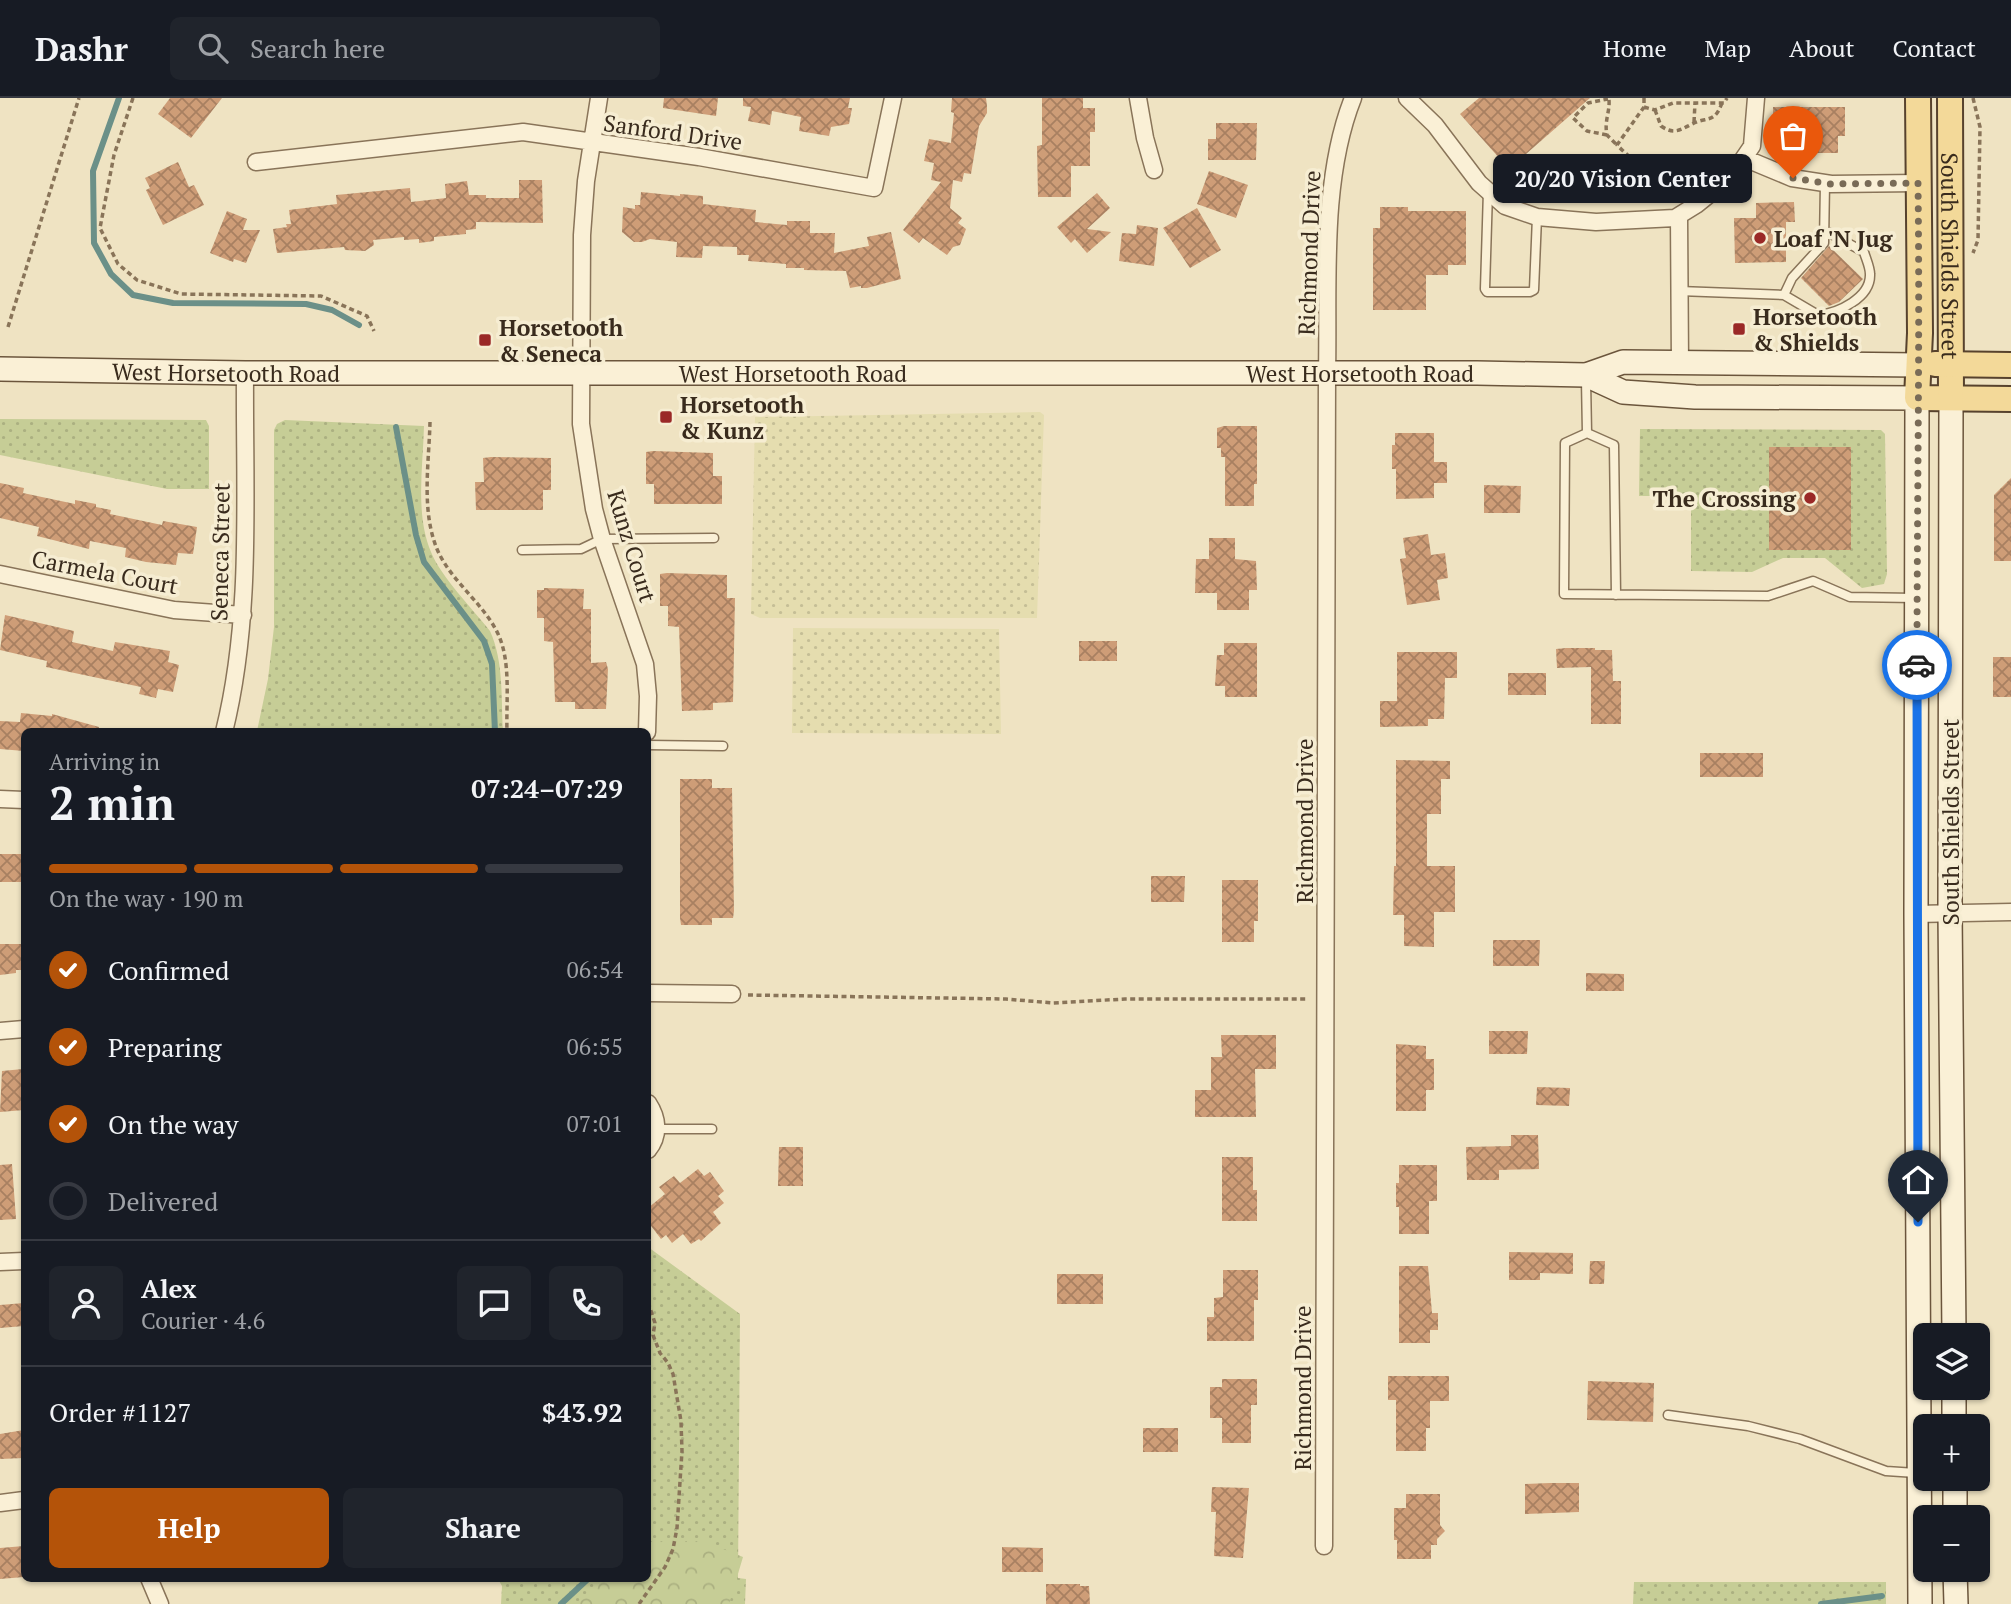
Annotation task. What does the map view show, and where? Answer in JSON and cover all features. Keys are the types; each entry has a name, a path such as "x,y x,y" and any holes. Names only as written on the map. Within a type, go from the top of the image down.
{"main road":[{"name":"South Shields Street","path":"1918,98 1916,914 1920,1414"},
{"name":"South Shields Street","path":"1950,98 1950,912 1954,1323"},
{"name":"West Horsetooth Road","path":"0,369 245,373 579,371 1586,375 1623,362 2011,365"},
{"name":"West Horsetooth Road","path":"1586,375 1623,392 1695,397 2011,399"},
{"name":"South Shields Street","path":"1920,1491 1920,1604"},
{"path":"1955,1582 1956,1604"}],"street":[{"path":"579,371 582,235 599,98"},
{"name":"Sanford Drive","path":"256,162 523,132 699,157 874,188 892,98"},
{"path":"1138,98 1154,170"},
{"name":"Richmond Drive","path":"1324,1546 1327,374 1330,198 1336,157 1353,98"},
{"path":"1416,101 1488,191 1505,206 1536,217 1596,222 1675,218 1696,205 1722,184 1752,146 1756,98"},
{"path":"1744,158 1793,178 1825,183 1918,183"},
{"path":"1679,216 1680,364"},
{"name":"Kunz Court","path":"579,371 580,424 594,509 645,664 647,728"},
{"name":"Seneca Street","path":"225,728 235,682 243,615 245,373"},
{"name":"Carmela Court","path":"0,574 174,610 243,615"},
{"path":"0,799 21,800"},
{"path":"1916,914 2011,912"},
{"path":"651,993 732,994"},
{"path":"0,1031 21,1029"},
{"path":"651,1108 656,1129 651,1144"},
{"path":"0,1262 21,1261"},
{"path":"0,1503 21,1500"},
{"path":"151,1582 160,1604"}],"lane":[{"path":"1784,295 1792,278 1824,243 1825,183"},
{"path":"1488,191 1487,292 1534,290 1536,217"},
{"path":"1679,291 1784,295 1818,315 1844,309 1867,287 1870,273 1864,252 1824,230"},
{"path":"1586,375 1587,433"},
{"path":"1616,594 1614,444 1587,433 1566,443 1564,594 1768,597 1813,581 1850,597 1917,598"},
{"path":"522,550 581,549 602,539 714,537"},
{"path":"651,745 723,746"},
{"path":"656,1129 712,1129"},
{"path":"1668,1415 1748,1426 1800,1439 1886,1471 1913,1473"}],"path":[{"path":"8,327 79,98"},
{"path":"133,98 114,155 100,228 118,264 137,280 181,294 321,296 367,316 374,331"},
{"path":"1607,135 1605,115 1609,108 1608,98 1588,103 1573,118 1587,131 1607,135 1643,171 1648,180 1648,199"},
{"path":"1617,145 1644,107 1644,98"},
{"path":"1655,110 1661,126 1667,130 1682,130 1694,122 1712,119 1727,98"},
{"path":"1644,107 1655,110 1673,103 1722,103"},
{"path":"1694,122 1695,103"},
{"path":"430,422 428,506 431,527 437,549 447,566 498,634 505,659 508,728"},
{"path":"732,994 1006,999 1053,1003 1125,999 1326,998"},
{"path":"651,1311 655,1323 651,1333"},
{"path":"639,1604 665,1567 673,1549 682,1451 681,1421 673,1374 651,1338"}],"shaded area":[{"path":"1040,412 1044,415 1037,618 760,618 751,614 755,417"},
{"path":"793,628 999,629 1001,734 792,733"}],"green space":[{"path":"0,419 206,420 209,426 209,489 167,489 0,455"},
{"path":"285,420 424,426 421,506 426,537 442,572 490,631 500,668 503,728 258,728 268,679 274,627 274,430 277,424"},
{"path":"1640,429 1881,430 1885,434 1887,574 1884,584 1862,588 1825,558 1783,558 1752,572 1691,571 1691,496 1639,496","holes":["1769,447 1851,447 1851,550 1769,549"]},
{"path":"651,1249 740,1314 738,1578 746,1579 745,1604 501,1604 500,1582 651,1582"},
{"path":"651,1541 703,1541 743,1557 729,1604 576,1604 602,1582 651,1582"},
{"path":"1634,1582 1886,1582 1886,1604 1633,1604"}],"building":[{"path":"170,98 222,98 191,138 158,114"},
{"path":"664,98 718,98 716,116 663,108"},
{"path":"743,98 850,98 848,108 852,108 849,124 831,127 829,136 799,131 801,117 772,111 770,125 748,121 751,107 743,106"},
{"path":"952,98 986,98 987,113 979,126 971,174 964,173 962,182 953,180 950,208 962,218 958,223 966,229 960,245 953,247 947,255 923,238 919,243 903,230 941,182 931,180 934,163 924,161 929,139 951,143 954,113 951,112"},
{"path":"1042,98 1083,98 1083,108 1095,108 1095,132 1090,132 1090,166 1071,166 1071,197 1038,197 1037,146 1042,145"},
{"path":"1479,98 1590,98 1509,169 1460,114"},
{"path":"1773,107 1845,107 1845,136 1838,136 1838,153 1800,153 1800,145 1773,145"},
{"path":"1216,123 1257,123 1256,160 1208,160 1208,139 1216,139"},
{"path":"178,162 189,187 194,185 204,205 163,225 146,190 150,188 145,178"},
{"path":"1209,171 1248,185 1236,218 1197,204"},
{"path":"519,180 542,180 543,223 476,222 476,229 466,230 466,234 434,237 434,241 419,243 419,239 404,240 404,237 373,240 374,245 365,251 345,250 344,247 277,253 273,229 291,224 289,210 337,204 336,195 410,188 411,202 446,198 445,184 467,181 469,195 519,198"},
{"path":"641,192 703,196 703,204 756,210 755,222 787,225 787,221 810,221 810,233 835,233 834,253 869,246 867,237 891,232 901,279 867,288 850,288 846,271 804,270 786,268 786,264 748,261 749,255 737,255 737,247 703,246 702,258 676,257 677,242 650,239 634,242 622,232 623,207 635,209 635,205 640,205"},
{"path":"1097,193 1110,208 1087,229 1111,232 1087,253 1075,239 1071,243 1057,227"},
{"name":"Loaf 'N Jug","path":"1794,202 1795,222 1786,222 1786,262 1735,263 1734,218 1756,218 1756,203"},
{"path":"1380,207 1408,207 1408,211 1466,211 1466,265 1448,265 1448,275 1426,275 1426,310 1373,310 1373,228 1380,228"},
{"path":"1197,208 1221,250 1190,268 1163,228"},
{"path":"227,211 247,219 243,230 260,230 246,263 234,259 233,262 210,253"},
{"path":"1137,225 1158,228 1154,266 1119,261 1122,233 1136,234"},
{"path":"1829,246 1863,279 1839,302 1829,306 1801,278"},
{"path":"1257,426 1257,484 1254,484 1254,506 1225,506 1225,457 1221,457 1221,448 1217,448 1217,428"},
{"path":"1395,433 1434,433 1434,462 1447,462 1447,483 1434,483 1434,498 1396,499 1396,469 1392,469"},
{"name":"The Crossing","path":"1769,447 1851,447 1851,550 1769,550"},
{"path":"646,452 713,453 713,476 722,476 722,504 654,504 654,484 646,484"},
{"path":"483,458 551,458 551,490 543,490 543,510 476,510 475,482 484,482"},
{"path":"2011,478 2011,561 1994,561 1994,495"},
{"path":"0,483 24,488 23,493 75,504 75,500 96,504 96,507 111,510 110,514 162,525 163,521 197,527 193,554 178,553 176,565 146,562 125,557 126,548 90,541 89,549 37,536 39,527 0,518"},
{"path":"1484,485 1521,486 1520,513 1484,513"},
{"path":"1428,534 1431,555 1445,553 1448,578 1437,580 1440,600 1407,605 1400,559 1406,558 1403,538"},
{"path":"1209,538 1235,538 1235,559 1256,561 1257,590 1249,590 1249,610 1217,610 1217,593 1195,593 1196,559 1209,559"},
{"path":"660,574 727,575 727,598 735,598 733,702 713,703 713,710 682,711 679,627 668,626 668,606 660,606"},
{"path":"584,589 583,609 591,609 591,663 606,662 608,669 606,709 575,709 575,702 555,702 553,642 544,641 544,618 537,618 537,590"},
{"path":"5,615 74,631 72,642 113,651 115,642 170,651 168,662 179,665 173,692 158,689 156,698 139,694 141,687 46,667 47,661 0,650"},
{"path":"1079,641 1117,641 1117,661 1079,661"},
{"path":"1224,643 1257,643 1257,697 1225,697 1225,686 1215,686 1217,655 1224,655"},
{"path":"1556,649 1612,650 1613,681 1621,681 1621,724 1591,724 1591,667 1557,668"},
{"path":"1397,652 1457,652 1457,678 1445,678 1444,719 1428,719 1428,726 1380,727 1380,701 1397,701"},
{"path":"1993,657 2011,657 2011,697 1993,697"},
{"path":"1508,673 1546,673 1546,695 1508,695"},
{"path":"21,713 52,714 99,727 21,728 21,751 0,749 0,721 20,722"},
{"path":"1700,753 1763,753 1763,777 1700,777"},
{"path":"1396,760 1450,761 1450,779 1441,779 1441,814 1427,814 1427,866 1455,866 1455,912 1434,912 1434,947 1404,946 1404,915 1393,915"},
{"path":"680,779 712,779 712,788 732,788 733,918 712,918 712,925 681,925"},
{"path":"0,854 21,854 21,882 0,882"},
{"path":"1151,876 1185,876 1184,902 1151,902"},
{"path":"1222,880 1258,880 1258,921 1254,921 1254,942 1222,942"},
{"path":"1493,940 1540,940 1539,966 1493,966"},
{"path":"0,944 21,944 21,970 0,975"},
{"path":"1586,973 1624,974 1624,991 1586,991"},
{"path":"1489,1031 1528,1031 1527,1054 1489,1054"},
{"path":"1221,1035 1276,1035 1276,1069 1255,1069 1256,1117 1195,1117 1195,1090 1211,1090 1211,1057 1222,1057"},
{"path":"1396,1044 1426,1046 1426,1059 1434,1059 1434,1090 1426,1090 1426,1111 1396,1111"},
{"path":"21,1069 21,1110 0,1112 2,1071"},
{"path":"1537,1087 1570,1088 1569,1106 1536,1105"},
{"path":"1511,1135 1538,1135 1539,1169 1499,1170 1499,1180 1467,1180 1466,1147 1511,1146"},
{"path":"779,1147 803,1147 803,1186 778,1186"},
{"path":"1222,1157 1253,1157 1257,1221 1222,1221"},
{"path":"12,1164 16,1219 0,1220 0,1165"},
{"path":"1399,1165 1437,1165 1437,1201 1429,1201 1429,1234 1399,1234 1396,1183 1399,1183"},
{"path":"698,1169 704,1176 710,1172 724,1191 718,1196 724,1203 713,1212 721,1223 701,1241 699,1239 691,1244 683,1234 672,1243 666,1235 661,1239 651,1226 651,1206 665,1194 659,1187 674,1176 680,1183"},
{"path":"1509,1252 1573,1253 1573,1274 1540,1273 1540,1280 1509,1280"},
{"path":"1590,1261 1605,1261 1604,1284 1589,1284"},
{"path":"1399,1266 1428,1266 1432,1313 1438,1313 1438,1330 1430,1330 1430,1343 1399,1343"},
{"path":"1223,1270 1258,1270 1258,1300 1254,1300 1254,1341 1207,1341 1207,1317 1214,1317 1214,1298 1223,1297"},
{"path":"1057,1274 1103,1274 1103,1304 1057,1304"},
{"path":"21,1303 21,1326 0,1328 0,1305"},
{"path":"1388,1376 1449,1376 1449,1401 1430,1401 1430,1428 1426,1428 1426,1451 1396,1451 1396,1400 1388,1400"},
{"path":"1222,1379 1257,1379 1257,1405 1251,1405 1251,1443 1222,1443 1222,1418 1210,1418 1210,1387 1222,1387"},
{"path":"1588,1381 1654,1383 1653,1422 1587,1420"},
{"path":"1143,1428 1178,1428 1178,1452 1143,1452"},
{"path":"21,1430 21,1458 0,1459 0,1434"},
{"path":"1579,1483 1579,1512 1525,1514 1525,1484"},
{"path":"1212,1487 1249,1488 1243,1558 1214,1556 1216,1512 1211,1512"},
{"path":"1406,1494 1440,1494 1440,1525 1445,1531 1437,1539 1437,1545 1431,1545 1431,1559 1397,1559 1394,1508 1406,1508"},
{"path":"21,1546 21,1577 0,1579 0,1548"},
{"path":"1002,1547 1043,1548 1043,1572 1002,1572"},
{"path":"1046,1584 1089,1586 1090,1604 1046,1604"}],"waterway":[{"path":"119,98 93,171 94,243 111,274 133,295 173,303 306,304 332,310 359,325"},
{"path":"396,427 416,535 424,562 484,641 492,664 495,728"},
{"path":"561,1604 585,1582"},
{"path":"1821,1604 1882,1596"}],"way so far":[{"path":"1793,178 1831,184 1918,183 1920,333 1917,398 1917,665"}],"place":[{"name":"20/20 Vision Center","path":"1793,178"},
{"name":"Loaf 'N Jug","path":"1760,238"},
{"name":"Horsetooth & Shields","path":"1739,329"},
{"name":"Horsetooth & Seneca","path":"485,340"},
{"name":"Horsetooth & Kunz","path":"666,417"},
{"name":"The Crossing","path":"1810,498"}],"route":[{"path":"1917,665 1918,1222"}]}
